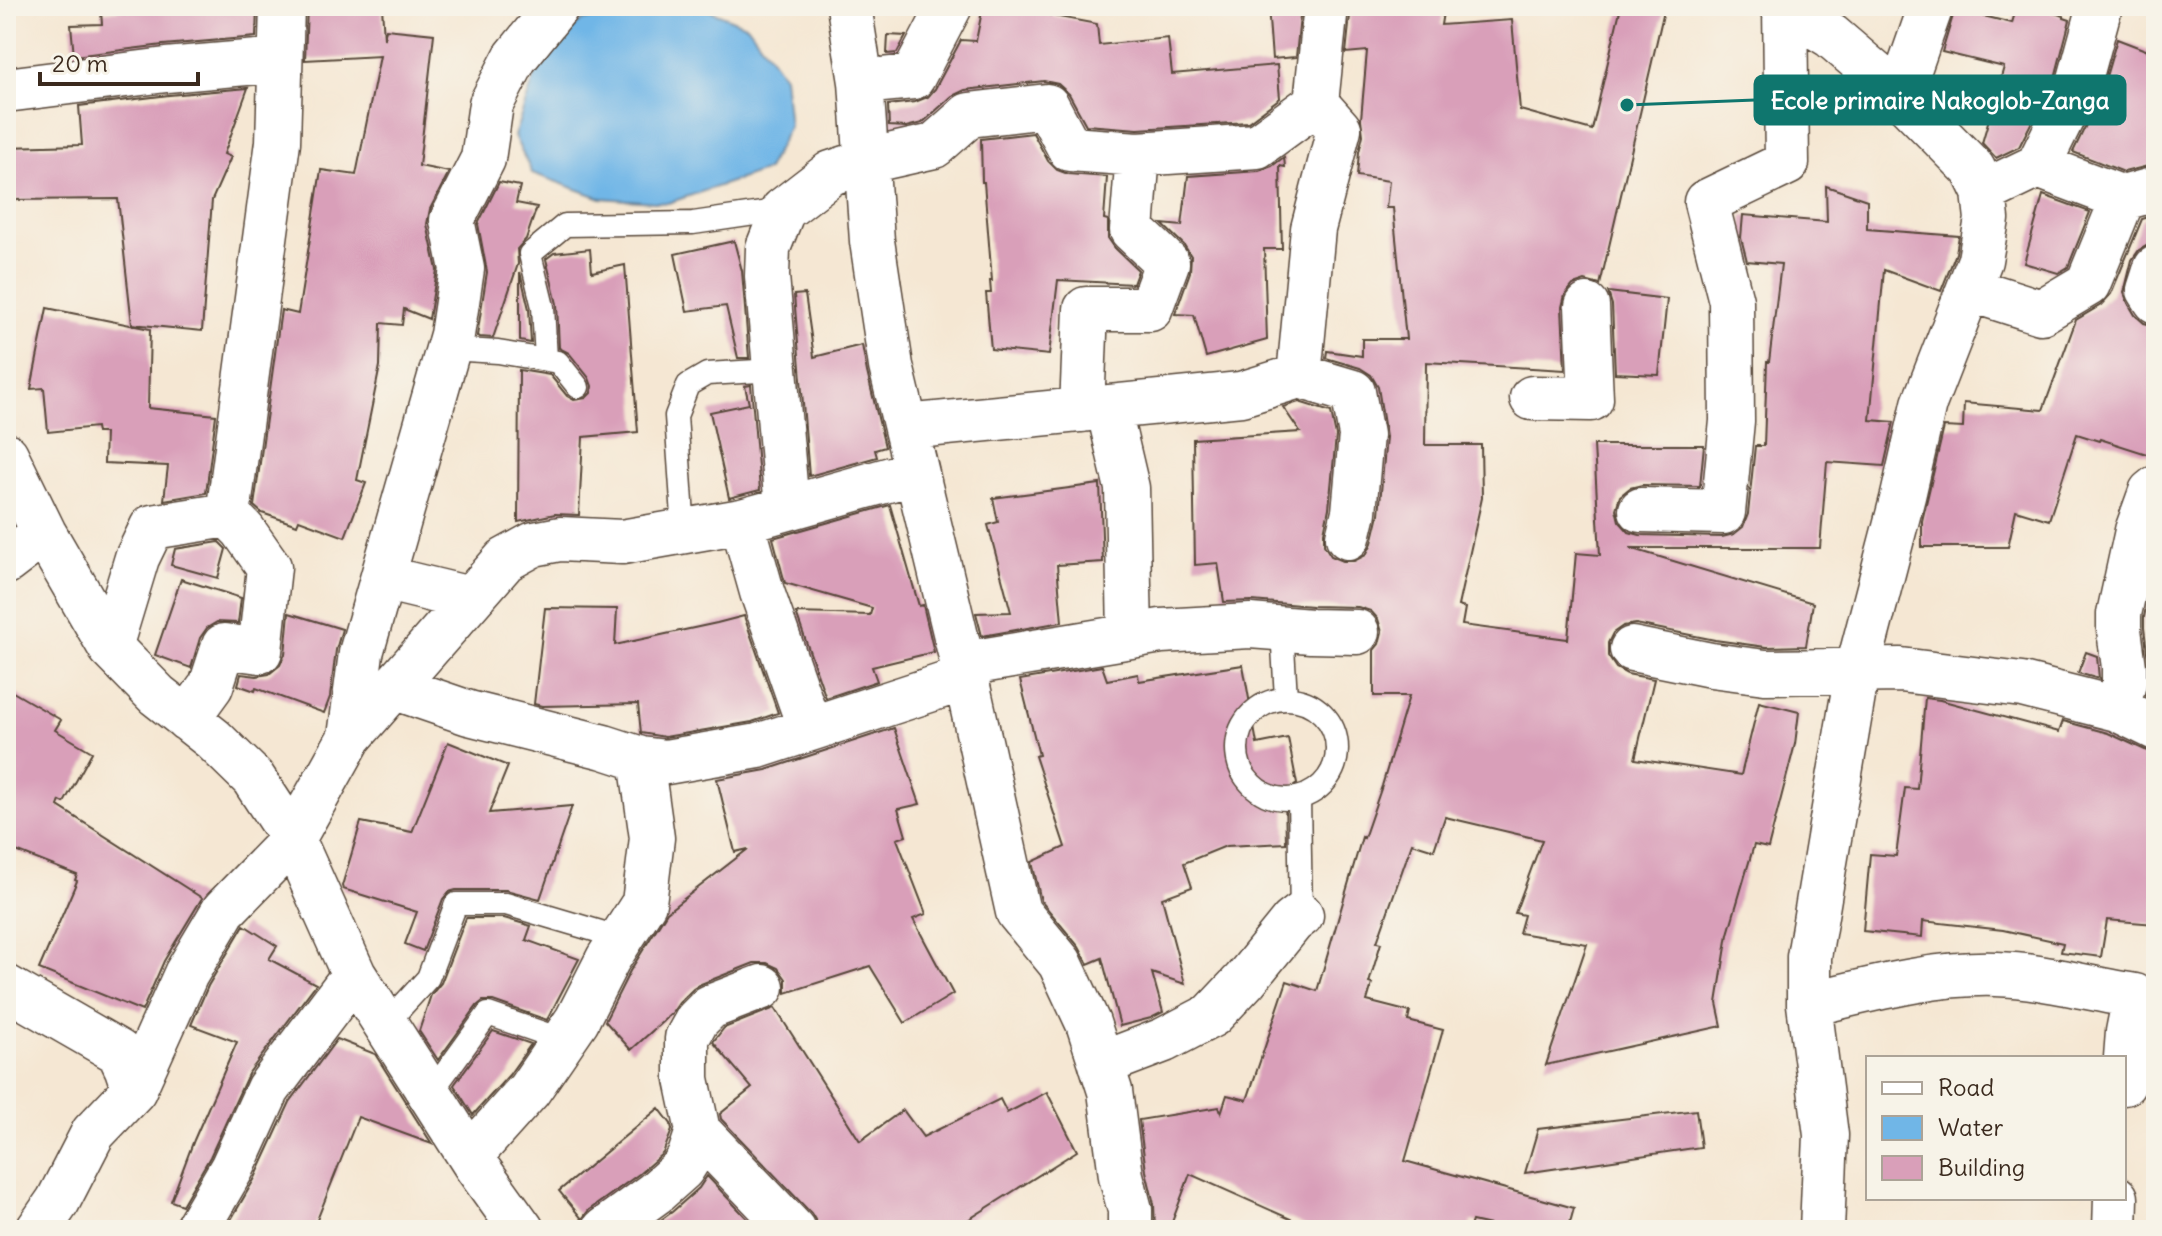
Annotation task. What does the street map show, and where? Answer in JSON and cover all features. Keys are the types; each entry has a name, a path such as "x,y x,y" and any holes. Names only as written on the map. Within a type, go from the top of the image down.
{"street":[{"path":"228,515 278,142 282,6"},
{"path":"350,737 361,653 452,335 462,269 452,220 483,159 491,104 515,58 557,6"},
{"path":"849,6 861,82 872,241 891,366 1018,912 1060,963 1088,1023 1110,1091 1121,1176 1130,1210 1130,1230"},
{"path":"861,82 913,77 950,6"},
{"path":"1299,376 1313,229 1339,129 1316,103 1326,6"},
{"path":"1900,95 1931,6"},
{"path":"1984,192 2038,166 2079,83 2100,6"},
{"path":"1784,7 1831,36 1900,95 1973,169 1984,192 1987,219 1980,260 1924,404 1857,672 1809,957 1809,1004 1826,1135 1822,1230"},
{"path":"1641,510 1723,512 1732,421 1731,301 1706,202 1787,163 1784,7"},
{"path":"6,90 166,70 280,60"},
{"path":"787,508 767,276 768,248 783,210 831,173 867,161 934,146 969,115 1047,106 1070,149 1138,154 1257,146 1316,103"},
{"path":"1130,636 1127,488 1095,409 1086,309 1150,309 1167,263 1132,230 1138,154"},
{"path":"1969,289 2041,312 2088,284 2139,193 2038,166"},
{"path":"2156,268 2149,290 2156,301"},
{"path":"1532,398 1591,399 1587,306"},
{"path":"906,427 1241,394 1299,376 1353,392 1361,435 1354,512 1348,537"},
{"path":"6,455 44,533 110,647 157,695 213,739 253,778 293,839 354,975 514,1226"},
{"path":"38,1230 58,1201 93,1133 134,1090 186,974 224,910 293,839 350,737 505,560 534,544 560,539 622,542 742,521 916,472"},
{"path":"2117,709 2124,683 2119,614 2146,536 2151,492 2156,488"},
{"path":"110,647 137,558 152,527 228,515"},
{"path":"187,719 211,686 224,646 260,651 269,567 243,530 228,515"},
{"path":"742,521 762,592 810,729"},
{"path":"6,562 44,533"},
{"path":"383,578 470,599"},
{"path":"393,687 469,713 641,759 666,762 758,746 964,671 1130,636 1161,631 1250,626 1357,632"},
{"path":"1632,649 1765,672 1901,670 2022,685 2117,709 2156,728"},
{"path":"470,1156 529,1090 577,1020 608,959 644,903 652,838 641,759"},
{"path":"1101,1064 1164,1040 1212,1015 1301,915"},
{"path":"1809,1004 1927,978 1996,974 2079,984 2146,999 2128,1032 2126,1058"},
{"path":"196,1230 232,1168 268,1089 354,975"},
{"path":"6,987 119,1052 134,1090"},
{"path":"604,1230 655,1193 682,1169 689,1158 698,1131 687,1079 687,1038 697,1020 710,1007 762,987"},
{"path":"698,1131 793,1230"},
{"path":"2115,1230 2116,1200"}],"lane":[{"path":"546,359 543,307 530,254 565,225 693,223 783,210"},
{"path":"449,349 498,352 558,362 578,387"},
{"path":"684,531 676,416 688,385 707,374 775,370"},
{"path":"1282,629 1286,698"},
{"path":"1286,698 1302,701 1316,709 1328,720 1335,735 1337,751 1325,781 1299,798 1282,799 1266,795 1252,785 1242,772 1237,755 1238,739 1244,723 1256,710 1286,698"},
{"path":"1299,798 1301,915"},
{"path":"385,1025 428,978 456,904 506,904 621,938"},
{"path":"430,1094 488,1014 563,1040"}],"water":[{"path":"702,7 748,26 784,76 789,126 767,170 668,203 601,198 532,173 514,136 543,53 583,20"}],"building":[{"path":"147,6 257,6 256,37 74,56 71,25 102,24 101,12"},
{"path":"307,6 382,6 384,39 386,29 434,34 419,166 449,172 430,209 427,224 437,270 429,319 404,309 402,325 381,323 380,366 357,480 366,483 345,537 299,520 297,525 262,513 254,506 281,310 298,314 321,170 356,175 380,56 305,60"},
{"path":"983,6 1000,6 1097,24 1099,45 1168,38 1172,74 1277,65 1280,98 1248,122 1138,129 1086,125 1069,94 1058,84 1044,81 965,90 952,96 922,123 906,127 889,126 888,105 928,97 961,40 976,41"},
{"path":"1268,6 1301,6 1296,57 1272,59"},
{"path":"1351,6 1444,6 1441,25 1512,20 1520,110 1592,130 1621,6 1665,6 1600,285 1585,281 1573,285 1565,295 1562,307 1565,370 1426,362 1425,445 1481,445 1482,498 1458,606 1465,608 1462,625 1568,639 1576,553 1600,555 1594,445 1704,445 1700,486 1642,485 1630,488 1620,496 1616,509 1619,521 1629,532 1640,535 1722,537 1734,534 1743,527 1748,514 1755,446 1764,446 1767,362 1781,264 1747,261 1741,238 1743,215 1827,222 1826,186 1867,200 1867,229 1959,236 1956,253 1941,291 1884,270 1870,420 1894,422 1884,466 1827,462 1820,548 1630,548 1813,603 1806,646 1766,647 1636,624 1623,626 1613,633 1608,643 1608,656 1616,668 1627,674 1654,679 1635,759 1741,775 1759,702 1799,712 1795,744 1768,848 1754,845 1728,934 1717,1003 1722,1026 1546,1065 1587,944 1519,933 1524,915 1515,913 1542,840 1445,817 1434,850 1412,843 1377,942 1381,943 1367,1001 1410,1012 1408,1021 1443,1030 1405,1161 1574,1208 1568,1230 1512,1230 1472,1221 1469,1230 1315,1230 1190,1174 1169,1230 1155,1230 1154,1204 1139,1120 1219,1107 1221,1113 1227,1095 1247,1100 1287,981 1317,991 1362,837 1382,786 1409,696 1374,696 1374,650 1382,632 1378,619 1371,611 1358,607 1224,602 1218,563 1195,565 1193,439 1300,432 1283,407 1299,402 1331,412 1336,436 1324,545 1331,556 1354,561 1366,555 1372,543 1379,514 1386,437 1378,387 1371,375 1360,368 1326,358 1327,351 1362,356 1362,339 1406,339 1393,208 1386,208 1389,181 1357,176 1363,135 1361,119 1367,51 1346,53"},
{"path":"2017,6 2032,6 2070,20 2056,74 2019,147 1996,158 1982,143 2004,67 1942,52 1955,9 2012,23"},
{"path":"888,35 906,36 897,53 887,54"},
{"path":"2117,39 2156,54 2156,150 2152,165 2124,172 2073,152 2101,94"},
{"path":"248,88 224,154 231,157 212,200 202,331 132,324 118,199 6,200 6,147 82,145 79,106"},
{"path":"1033,133 1048,161 1057,170 1068,174 1107,177 1104,219 1108,220 1108,238 1138,270 1133,284 1058,280 1049,355 991,349 986,293 991,293 992,281 981,139"},
{"path":"1284,157 1285,167 1280,166 1282,249 1264,249 1267,340 1206,357 1194,315 1175,314 1190,272 1191,256 1162,224 1182,226 1188,176 1259,171"},
{"path":"499,182 520,186 516,203 537,207 526,239 517,249 518,264 493,338 480,337 477,336 487,272 478,224"},
{"path":"2043,195 2090,212 2068,267 2058,273 2024,263"},
{"path":"2156,215 2156,244 2139,250 2132,260 2124,293 2135,315 2144,323 2156,326 2156,457 2077,434 2049,520 2016,510 2008,547 1922,547 1922,521 1944,427 1963,428 1964,403 2043,410 2076,320 2101,305 2111,294 2142,219"},
{"path":"734,241 742,271 749,358 738,358 726,306 687,311 675,254"},
{"path":"590,249 592,272 625,265 638,432 583,437 579,515 555,514 518,522 519,370 550,375 574,400 586,398 592,386 569,353 559,348 557,304 546,259 554,253"},
{"path":"520,272 529,309 531,343 520,341"},
{"path":"1608,292 1667,299 1659,375 1615,373 1612,305"},
{"path":"805,294 814,357 862,345 885,447 875,450 877,457 809,476 794,295"},
{"path":"47,308 150,329 148,408 216,415 206,493 164,500 168,466 104,463 105,433 97,433 96,427 48,432 44,388 31,389"},
{"path":"751,385 760,490 729,498 710,412 749,404 745,386"},
{"path":"1100,484 1103,562 1057,565 1062,622 982,636 976,613 1011,612 988,525 998,522 993,498"},
{"path":"890,505 919,606 923,605 934,652 872,667 877,681 826,698 796,613 870,615 872,608 785,583 773,538"},
{"path":"219,542 226,549 218,578 171,565 175,549"},
{"path":"2156,561 2156,700 2146,696 2149,667 2144,617"},
{"path":"181,579 241,598 238,623 217,622 207,628 200,638 191,668 155,655"},
{"path":"545,608 617,609 615,645 744,616 778,713 752,722 665,737 641,733 638,704 534,704"},
{"path":"289,613 342,629 330,697 324,713 256,688 255,691 238,685 241,674 269,674 280,665 285,654"},
{"path":"2086,652 2097,656 2099,679 2078,673"},
{"path":"1243,665 1257,744 1288,738 1297,784 1287,791 1285,797 1286,843 1226,846 1184,863 1192,887 1162,898 1185,984 1152,973 1163,1012 1120,1026 1102,958 1088,964 1079,947 1041,901 1032,862 1065,847 1035,756 1039,755 1020,680 1102,666 1107,680 1138,674 1139,681"},
{"path":"6,688 61,720 55,730 92,752 64,803 60,801 58,806 202,898 164,961 142,1011 39,969 77,875 6,847"},
{"path":"1925,698 2059,732 2063,721 2108,733 2156,753 2155,924 2107,920 2101,957 2061,952 2063,943 2003,930 1923,921 1922,937 1863,931 1870,854 1896,856 1905,788 1917,789"},
{"path":"894,728 920,804 898,809 906,836 897,839 926,914 913,919 953,994 905,1023 870,966 786,993 786,979 778,968 767,963 754,963 693,989 631,1050 605,1021 630,971 667,912 748,849 735,852 717,779 766,770"},
{"path":"448,742 508,766 489,813 572,806 540,899 506,890 449,892 443,899 423,951 405,944 417,912 343,889 342,886 361,822 412,832"},
{"path":"466,918 504,918 531,926 526,940 579,959 547,1020 493,1001 483,1001 438,1060 419,1031 431,995 441,983"},
{"path":"244,925 277,946 269,959 316,984 248,1074 210,1157 182,1205 171,1201 237,1042 191,1025 208,986"},
{"path":"775,1008 860,1141 903,1110 923,1137 1000,1099 1007,1113 1047,1092 1077,1151 952,1230 817,1230 811,1213 721,1119 720,1114 752,1088 713,1042 724,1028"},
{"path":"493,1031 531,1044 509,1075 473,1115 454,1085"},
{"path":"337,1039 375,1054 432,1144 358,1117 313,1230 225,1230 255,1178 290,1102"},
{"path":"659,1108 672,1130 663,1153 589,1210 582,1219 559,1191"},
{"path":"1696,1110 1701,1147 1525,1173 1538,1129"},
{"path":"707,1176 758,1230 647,1230 699,1188"}],"place":[{"name":"Ecole primaire Nakoglob-Zanga","path":"1627,105"}]}
